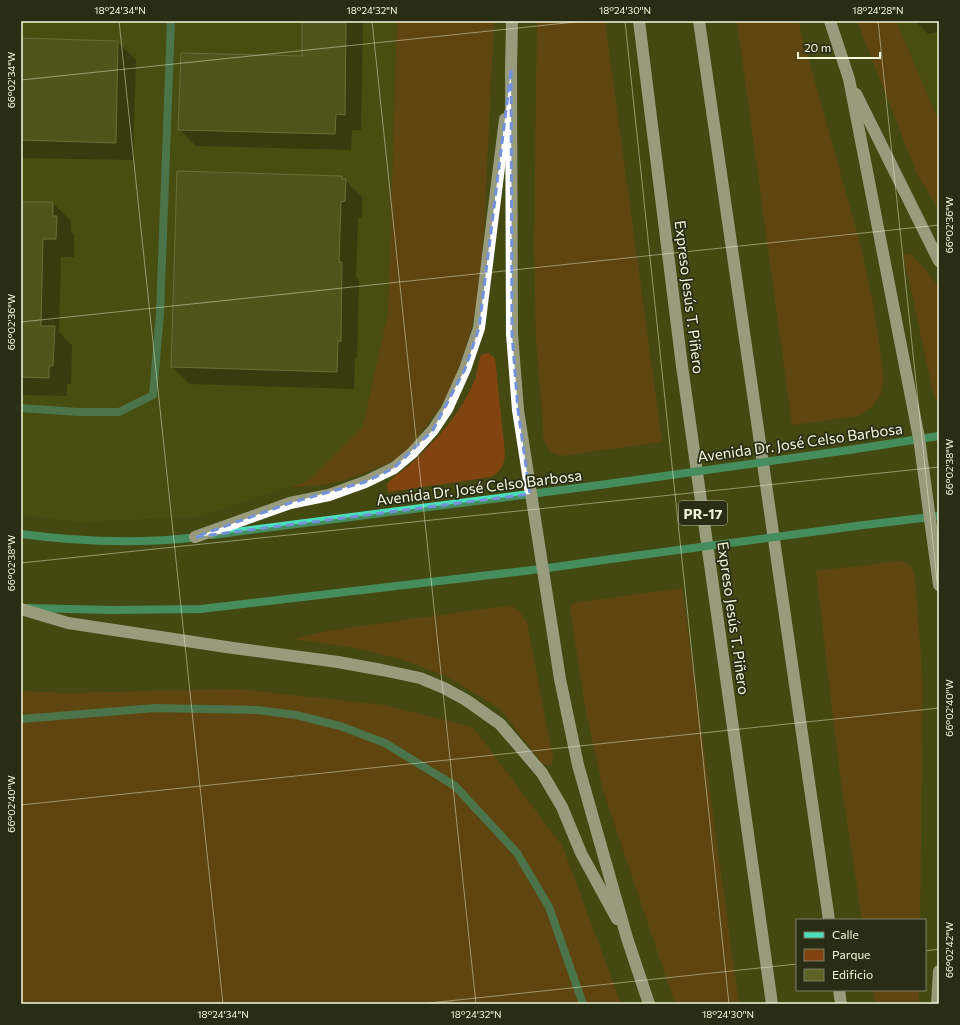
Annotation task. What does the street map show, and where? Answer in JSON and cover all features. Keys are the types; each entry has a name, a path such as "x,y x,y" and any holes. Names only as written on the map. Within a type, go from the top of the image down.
{"highway":[{"path":"512,21 512,334 518,410 541,569 560,680 578,765 628,938 649,1004"},
{"name":"Expreso Jesús T. Piñero","path":"639,21 682,366 772,1004"},
{"path":"699,21 829,919"},
{"path":"830,21 848,79 935,517 939,585"},
{"path":"195,537 290,503 329,495 365,482 394,468 412,453 433,430 447,409 465,369 479,328 511,70"},
{"path":"848,79 939,261"},
{"path":"21,608 68,623 338,662 382,670 420,678 466,700 500,724 542,773 562,806 581,853 628,938"},
{"path":"937,1004 939,971"},
{"path":"839,991 840,1004"}],"main road":[{"name":"Avenida Dr. José Celso Barbosa","path":"21,534 55,538 120,542 195,537 600,485 939,436"},
{"path":"21,608 112,610 201,608 541,569 611,558 935,517"}],"lane":[{"path":"21,408 78,412 119,412 153,395 160,313 171,21"},
{"path":"21,719 155,708 257,710 296,716 340,726 385,743 455,786 517,853 549,908 583,1004"}],"highlighted area":[{"path":"511,70 512,334 518,410 530,494 195,537 290,503 365,482 394,468 433,430 465,369 479,328"}],"shaded area":[{"path":"21,21 397,21 388,313 363,426 308,481 199,517 78,522 21,515"},
{"path":"896,21 939,21 939,122"}],"green space":[{"path":"397,21 494,21 484,230 479,299 460,370 441,406 411,446 392,462 342,481 322,485 291,487 308,481 363,426 388,313"},
{"path":"537,21 605,21 662,442 560,456 550,451 544,442 536,340 534,247"},
{"path":"737,21 798,21 861,247 874,308 884,378 881,394 873,406 859,416 792,425"},
{"path":"857,21 896,21 939,122 939,210 917,174"},
{"path":"903,254 912,254 939,287 939,403 934,396"},
{"path":"488,353 495,358 505,454 504,462 501,468 491,477 388,492 387,484 422,453 440,434 456,413 470,391 475,379 481,355"},
{"path":"900,561 911,566 915,577 923,685 920,919 862,919 839,769 816,571"},
{"path":"682,588 739,1004 675,1004 603,790 585,707 571,615 570,605 579,602"},
{"path":"511,605 519,611 527,623 553,758 551,766 542,763 500,709 446,676 397,658 349,647 293,639 326,631"},
{"path":"238,689 384,705 473,727 563,847 621,1004 21,1004 21,691 67,693"},
{"path":"873,991 919,991 919,1004 875,1004"}],"building":[{"path":"302,21 346,21 345,115 336,114 335,134 178,130 181,53 302,56"},
{"path":"21,38 118,41 116,143 21,140"},
{"path":"177,171 342,176 342,179 346,179 345,201 341,202 339,262 342,262 341,341 338,341 337,372 171,367"},
{"path":"21,202 53,202 53,216 57,216 56,239 43,239 41,326 55,326 53,366 49,366 49,378 21,377"}]}
